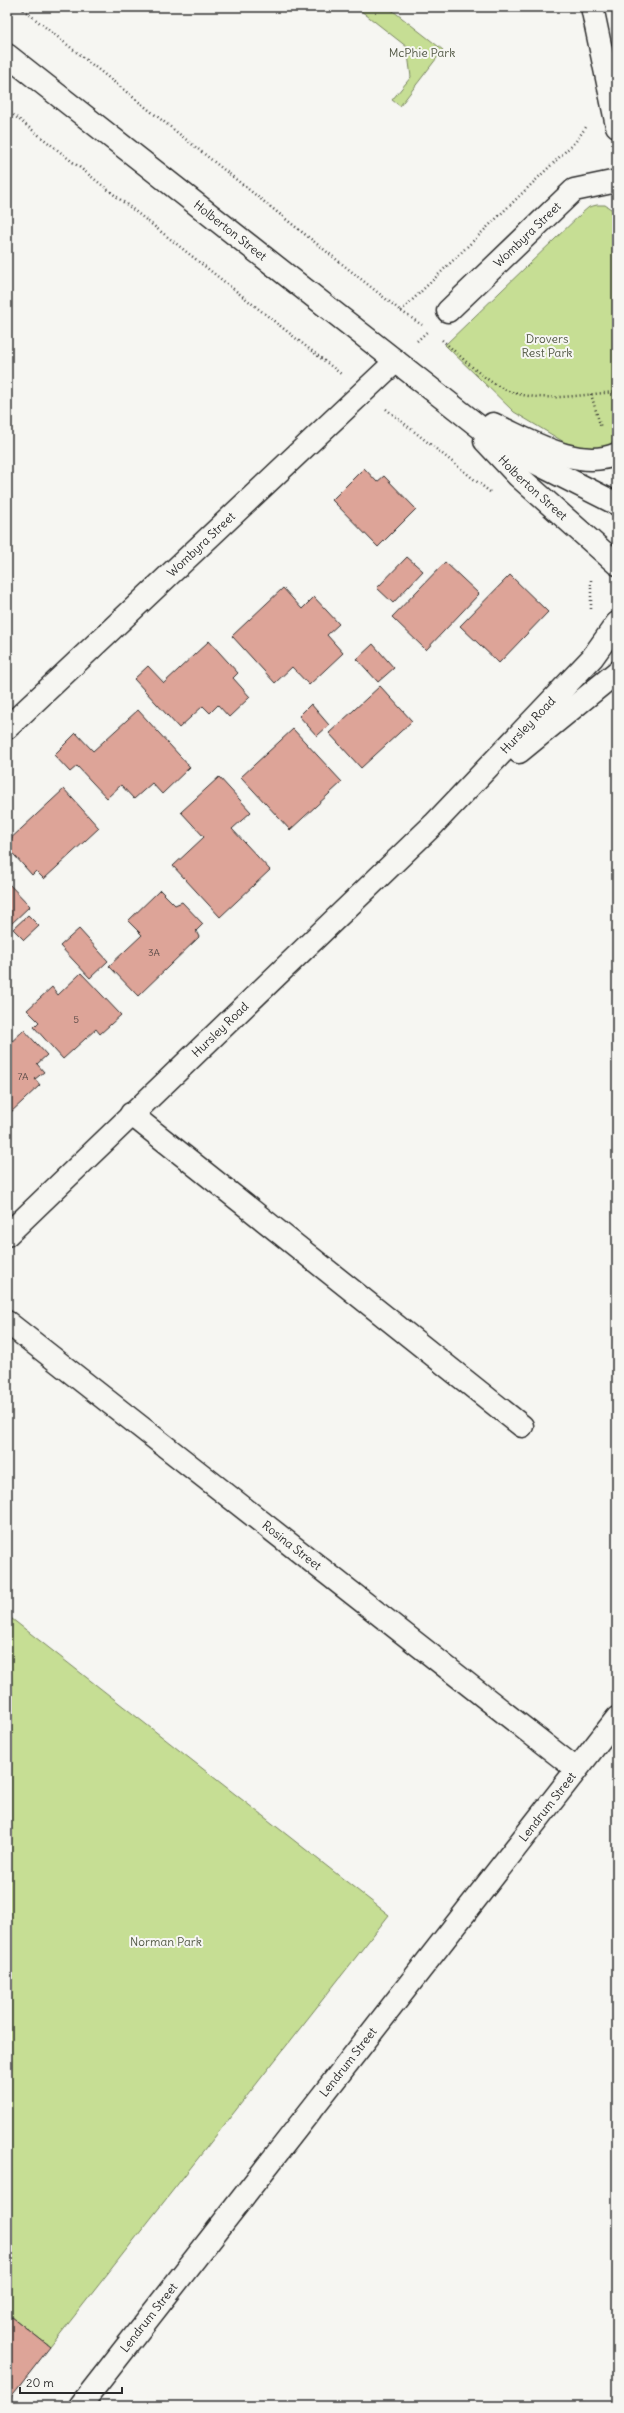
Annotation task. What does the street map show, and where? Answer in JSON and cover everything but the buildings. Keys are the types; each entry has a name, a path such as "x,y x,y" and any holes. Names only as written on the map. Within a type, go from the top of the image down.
{"street":[{"path":"592,7 617,126"},
{"name":"Holberton Street","path":"7,55 491,436 530,460 617,504"},
{"name":"Wombyra Street","path":"448,311 574,190 617,181"},
{"name":"Wombyra Street","path":"7,728 396,362"},
{"name":"Holberton Street","path":"453,407 568,456 597,460 617,454"},
{"name":"Holberton Street","path":"453,407 518,476 617,564"},
{"name":"Hursley Road","path":"7,1235 434,824 592,658 617,623"},
{"name":"Hursley Road","path":"434,824 617,672"},
{"path":"131,1114 522,1426"},
{"name":"Rosina Street","path":"7,1322 576,1769"},
{"name":"Lendrum Street","path":"80,2406 617,1718"}],"path":[{"path":"20,7 401,311 435,335"},
{"path":"7,110 364,391 496,497"},
{"path":"401,311 584,133 588,123"},
{"path":"396,362 429,330"},
{"path":"441,340 490,380 515,393 538,397 617,392"},
{"path":"592,394 602,434"},
{"path":"591,572 591,612"}],"green space":[{"name":"McPhie Park","path":"356,7 388,7 443,50 400,106 392,100 411,77 407,47"},
{"name":"Drovers Rest Park","path":"605,205 617,213 617,445 606,449 578,448 564,442 514,412 445,345 582,213 589,207"},
{"name":"Norman Park","path":"7,1615 389,1915 50,2347 7,2313"}]}
